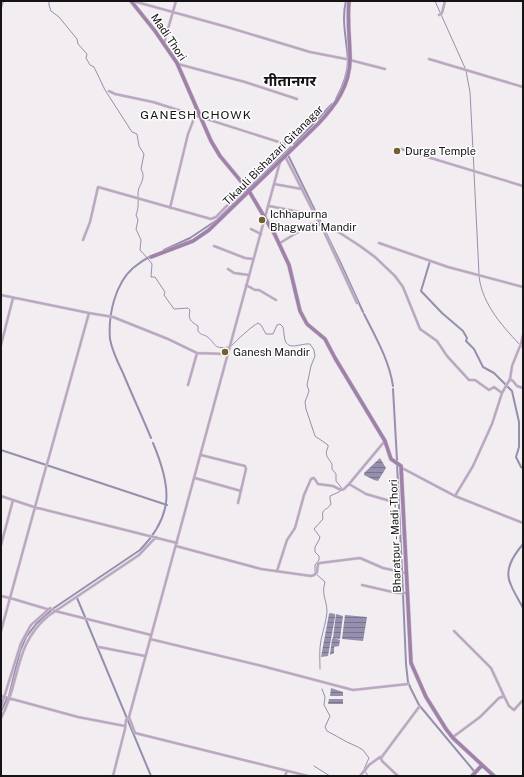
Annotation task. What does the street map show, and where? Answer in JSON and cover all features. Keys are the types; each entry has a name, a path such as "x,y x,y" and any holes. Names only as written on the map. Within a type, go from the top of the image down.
{"main road":[{"name":"Madi Thori","path":"131,1 142,13 178,64 211,142 220,156 248,189"},
{"name":"Tikauli Bishazari Gitanagar","path":"151,257 173,250 201,236 209,230 248,189 318,124 338,100 348,76 349,60 347,18 349,1"},
{"name":"Bharatpur - Madi -Thori","path":"248,189 279,243 289,265 300,310 307,324 325,339 385,441 391,459 400,464 402,468 410,663 426,697 452,738 494,776"},
{"path":"472,776 482,765"}],"street":[{"path":"1,7 3,1"},
{"path":"131,1 310,52 385,69"},
{"path":"164,43 176,1"},
{"path":"439,15 442,13 445,1"},
{"path":"429,59 523,87"},
{"path":"178,64 245,82 297,99"},
{"path":"109,91 115,94 153,102 285,144"},
{"path":"170,208 188,134 195,116"},
{"path":"401,149 523,186"},
{"path":"285,156 321,224 357,303"},
{"path":"113,776 125,726 195,478 230,342 280,160"},
{"path":"274,184 302,189"},
{"path":"83,240 90,222 97,187 211,219 216,217 248,189"},
{"path":"268,206 315,215"},
{"path":"279,243 311,224 316,223 340,233 360,246 395,276 403,287 420,329 437,341 447,356 469,380 475,380 489,390 494,387 502,393"},
{"path":"251,229 260,234"},
{"path":"379,243 448,267 523,287"},
{"path":"214,246 245,258 254,258"},
{"path":"228,269 234,273 249,275"},
{"path":"246,285 255,290 259,290 276,300"},
{"path":"1,295 110,317 168,339 196,352 227,354"},
{"path":"1,345 13,298"},
{"path":"1,630 89,313"},
{"path":"455,496 473,466 492,424 502,393 510,379 513,363 523,335"},
{"path":"188,385 196,352"},
{"path":"510,379 513,380 517,386 523,388"},
{"path":"277,571 287,540 295,528 304,495 311,479 314,478 320,484 344,489 385,441"},
{"path":"201,455 245,466 246,469 238,503"},
{"path":"402,468 455,496 523,523"},
{"path":"195,478 241,491"},
{"path":"349,484 366,494 398,503"},
{"path":"1,496 34,507 154,536 261,569 314,575 317,572 318,564 320,563 360,558 383,568 406,573"},
{"path":"1,545 13,500"},
{"path":"1,718 10,698 18,666 26,643 40,622 53,610 139,554 154,536"},
{"path":"362,585 397,593 407,593"},
{"path":"1,596 151,635"},
{"path":"1,707 21,643 31,625 47,609"},
{"path":"454,631 491,668 512,709 516,708 521,700 523,700"},
{"path":"150,639 353,690 408,684"},
{"path":"99,647 145,656"},
{"path":"1,696 78,716 125,726"},
{"path":"452,738 480,717 499,698 504,696"},
{"path":"360,776 364,770 390,747 419,707"},
{"path":"128,719 135,733 308,776"},
{"path":"381,756 382,762 398,776"},
{"path":"285,776 287,771"}],"shaded area":[{"path":"380,458 386,468 378,481 364,475 364,473"},
{"path":"329,614 335,614 335,617 328,656 321,657"},
{"path":"336,614 343,616 340,639 334,638 340,640 339,646 334,647 334,653 330,655 333,638"},
{"path":"345,615 367,617 363,641 342,639"},
{"path":"331,688 343,692 343,696 330,696"},
{"path":"329,699 343,699 343,704 328,704"}],"waterway":[{"path":"49,1 51,11 59,17 77,39 78,44 87,54 86,58 90,65 94,67 105,90 132,132 137,134 139,146 144,154 141,169 143,179 138,190 138,207 136,215 138,220 136,229 141,240 140,250 152,264 151,277 155,277 165,292 164,295 174,309 188,308 190,310 190,320 198,326 198,331 200,333 209,338 215,345 223,348 228,347"},
{"path":"336,99 344,81 348,66 344,23 346,1"},
{"path":"435,1 465,68"},
{"path":"466,71 470,92 474,170"},
{"path":"294,144 332,104"},
{"path":"164,250 190,238 217,220 291,147"},
{"path":"288,155 363,312"},
{"path":"474,172 479,274"},
{"path":"151,256 133,268 122,282 114,300 110,320 110,339 114,352 151,438"},
{"path":"430,261 421,291 442,313 463,331 467,338 466,341 474,349 483,367 494,373 512,391 519,422 519,447 516,457 523,468"},
{"path":"479,276 484,297 489,306 502,324 523,348"},
{"path":"364,314 385,358 393,386"},
{"path":"231,346 258,323 261,325 266,334 273,334 277,325 280,324 283,327 285,340 289,345 295,346 310,344 314,350 315,356 307,385 309,391 305,402 306,409 315,436 328,445 326,454 332,464 332,469 336,474 336,481 341,487 339,492 330,496 331,504 323,511 323,519 314,529 320,537 315,547 315,552 319,556 319,560 315,565 315,573 325,582 324,594 327,608 320,644 320,669"},
{"path":"393,389 397,460"},
{"path":"9,696 20,651 26,637 37,623 54,608 140,550 151,537 159,524 164,512 166,486 159,458 153,443"},
{"path":"1,450 167,505"},
{"path":"397,463 402,571"},
{"path":"523,544 513,558 508,574 512,588 523,608"},
{"path":"402,573 403,593"},
{"path":"403,594 408,682 419,705 474,771"},
{"path":"77,598 85,617"},
{"path":"86,620 151,776"},
{"path":"322,689 325,697 324,705 330,716 325,727 327,731 363,750 369,758 364,769 368,776"},
{"path":"1,711 7,699"},
{"path":"314,766 330,776"}],"place":[{"name":"Durga Temple","path":"397,151"},
{"name":"Ichhapurna Bhagwati Mandir","path":"262,220"},
{"name":"Ganesh Mandir","path":"225,352"}],"district":[{"name":"गीतानगर","path":"290,81"},
{"name":"GANESH CHOWK","path":"196,115"}]}
